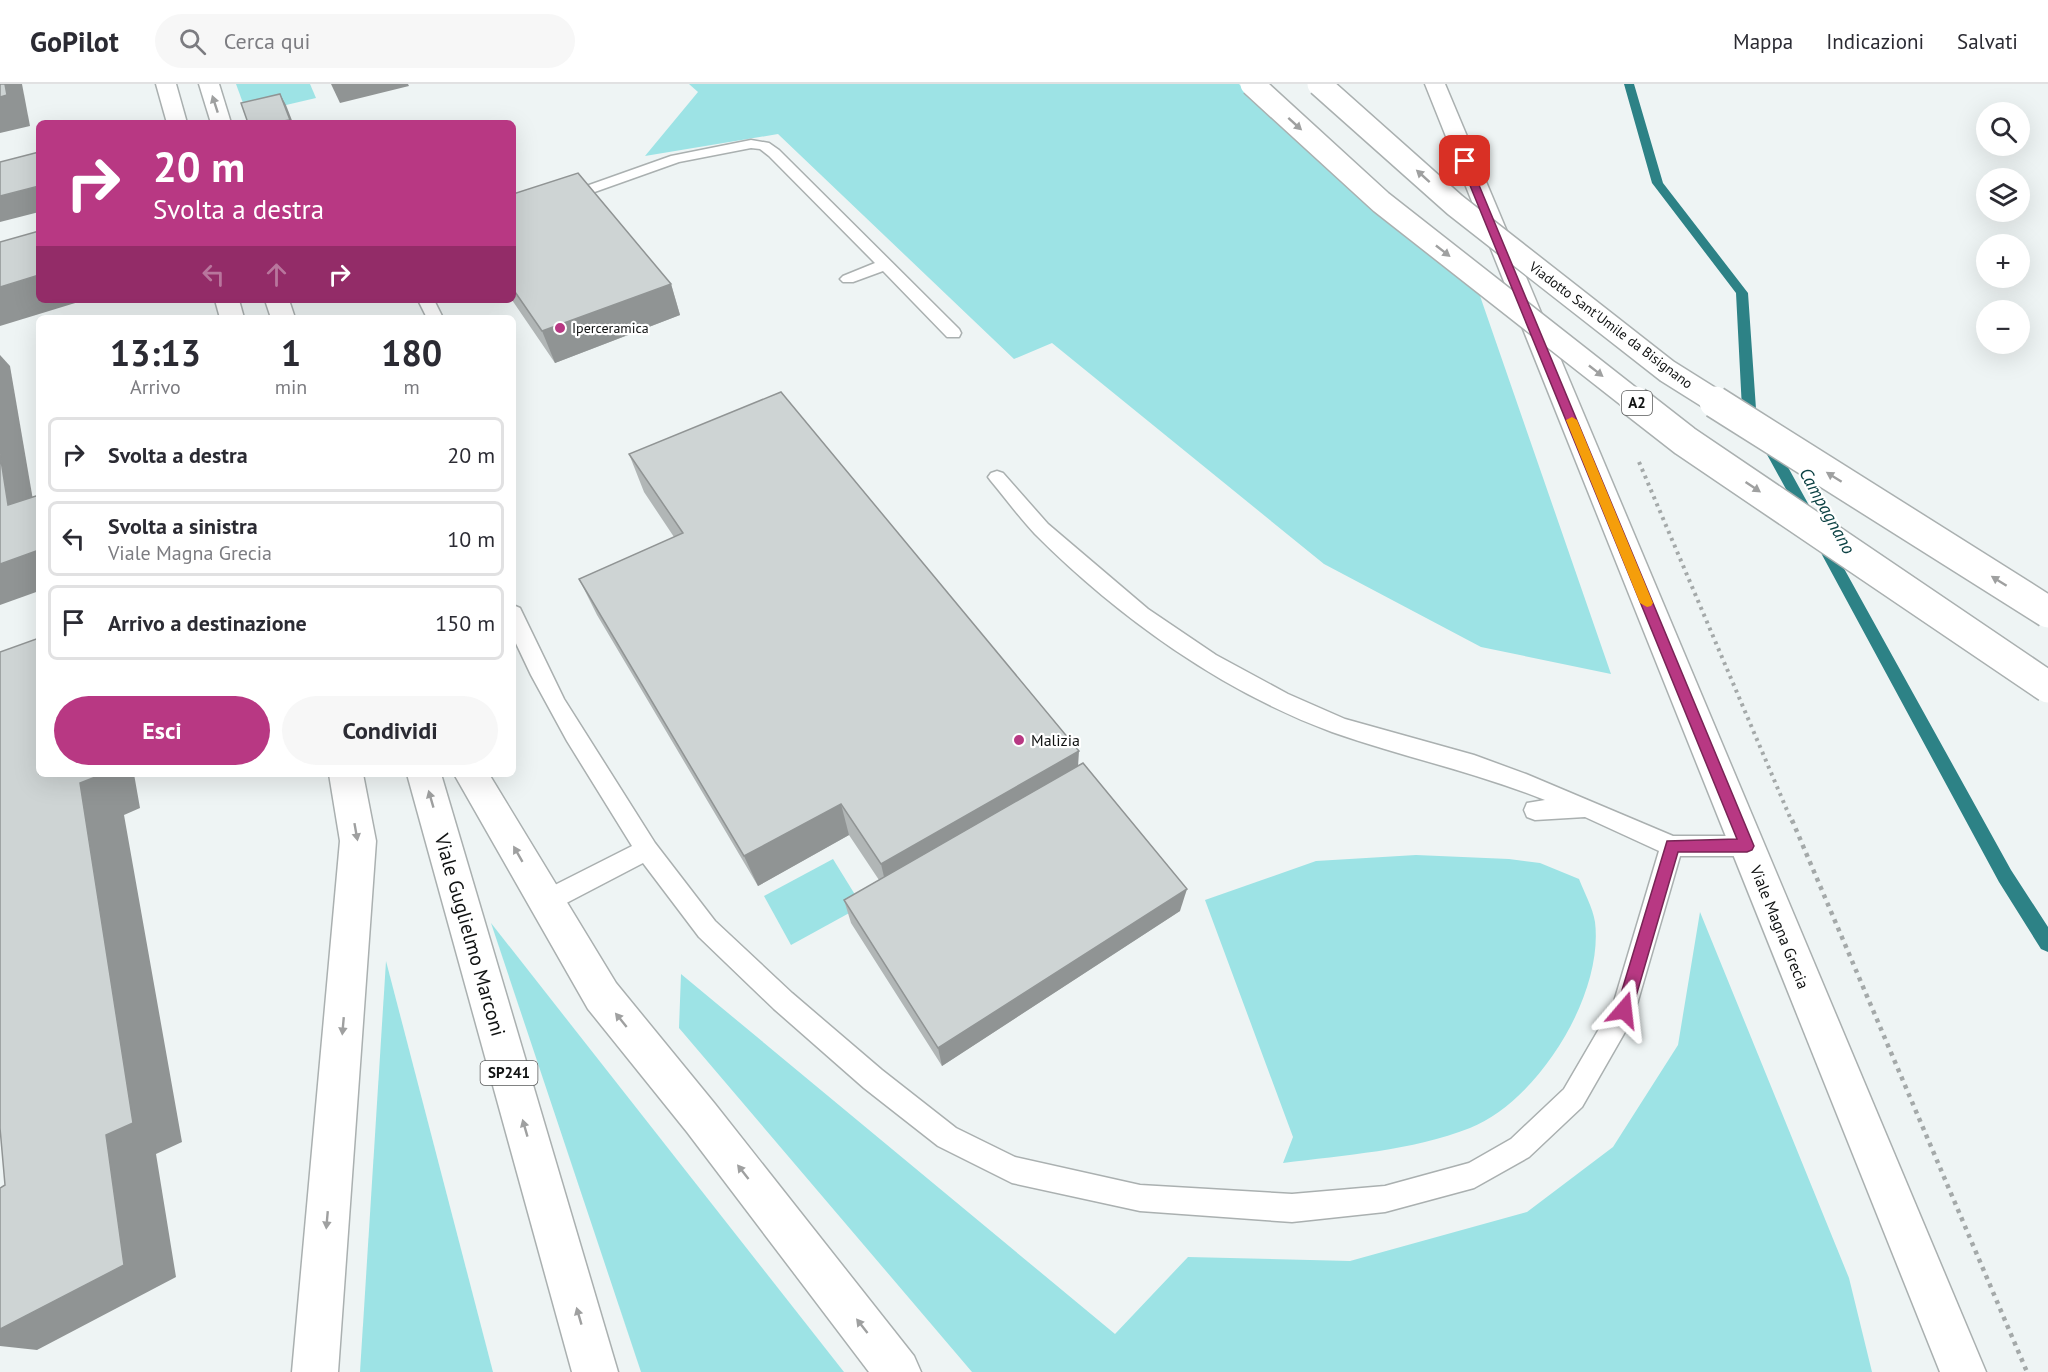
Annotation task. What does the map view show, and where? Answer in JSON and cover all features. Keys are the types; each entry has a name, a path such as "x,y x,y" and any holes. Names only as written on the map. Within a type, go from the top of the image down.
{"main road":[{"path":"166,84 176,120"},
{"path":"208,84 220,120"},
{"name":"A2","path":"1252,84 1381,202 1685,441 2048,687"},
{"name":"Viadotto Sant'Umile da Bisignano","path":"1319,84 1455,205 1667,371 2048,612"},
{"name":"Viale Magna Grecia","path":"1429,84 1447,117"},
{"name":"Viale Magna Grecia","path":"1435,84 1963,1372"},
{"path":"315,1372 358,842 347,777"},
{"name":"Viale Guglielmo Marconi","path":"425,777 595,1372"},
{"path":"473,777 602,996 898,1372"}],"lane":[{"path":"516,216 676,159 751,144 764,146 774,153 953,333"},
{"path":"848,279 885,265"},
{"path":"997,477 1047,534 1131,606 1180,644 1252,685 1316,717 1366,736 1495,771 1591,809 1672,846 1747,846"},
{"path":"516,621 528,653 579,742 647,850 707,929 783,1001 947,1137 1012,1170 1140,1198 1292,1208 1385,1199 1474,1175 1520,1148 1573,1098 1624,1010 1672,846"},
{"path":"1535,810 1591,809"},
{"path":"545,902 647,850"}],"path":[{"path":"1635,453 2027,1372"}],"shaded area":[{"path":"236,84 310,84 316,98 247,114"},
{"path":"689,84 1239,84 1273,118 1479,293 1611,674 1481,647 1324,564 1052,343 1014,359 778,134 645,156 698,92"},
{"path":"1416,855 1509,859 1540,863 1579,879 1594,917 1595,951 1589,981 1577,1012 1561,1042 1542,1070 1519,1095 1495,1114 1470,1128 1448,1136 1401,1147 1283,1163 1293,1137 1205,900 1316,861"},
{"path":"833,859 862,906 791,945 764,896"},
{"path":"1700,912 1849,1278 1872,1372 972,1372 679,1028 681,974 1115,1334 1188,1257 1350,1261 1527,1212 1613,1147 1678,1045"},
{"path":"491,923 844,1372 641,1372"},
{"path":"386,961 493,1372 360,1372"}],"building":[{"path":"0,84 5,84 7,95 0,97"},
{"path":"280,94 290,120 247,120 241,103"},
{"path":"36,153 36,187 0,196 0,162"},
{"path":"578,173 671,284 542,331 516,293 516,193"},
{"path":"36,232 36,276 0,287 0,242"},
{"path":"781,392 1079,751 881,864 841,804 744,856 579,579 683,533 629,454"},
{"path":"0,454 8,505 36,496 36,551 0,564"},
{"path":"36,639 36,777 95,777 80,783 133,1123 106,1135 124,1265 0,1329 0,1188 5,1185 0,1128 0,652"},
{"path":"1083,763 1187,889 938,1048 844,900"}],"waterway":[{"name":"Campagnano","path":"1629,84 1658,183 1742,293 1749,409 1809,518"},
{"name":"Campagnano","path":"1821,540 2005,876 2048,943"}],"slow traffic":[{"path":"1572,420 1647,603"}],"place":[{"name":"Iperceramica","path":"560,328"},
{"name":"Malizia","path":"1019,740"}],"route":[{"path":"1465,161 1747,846 1672,846 1624,1010"}]}
